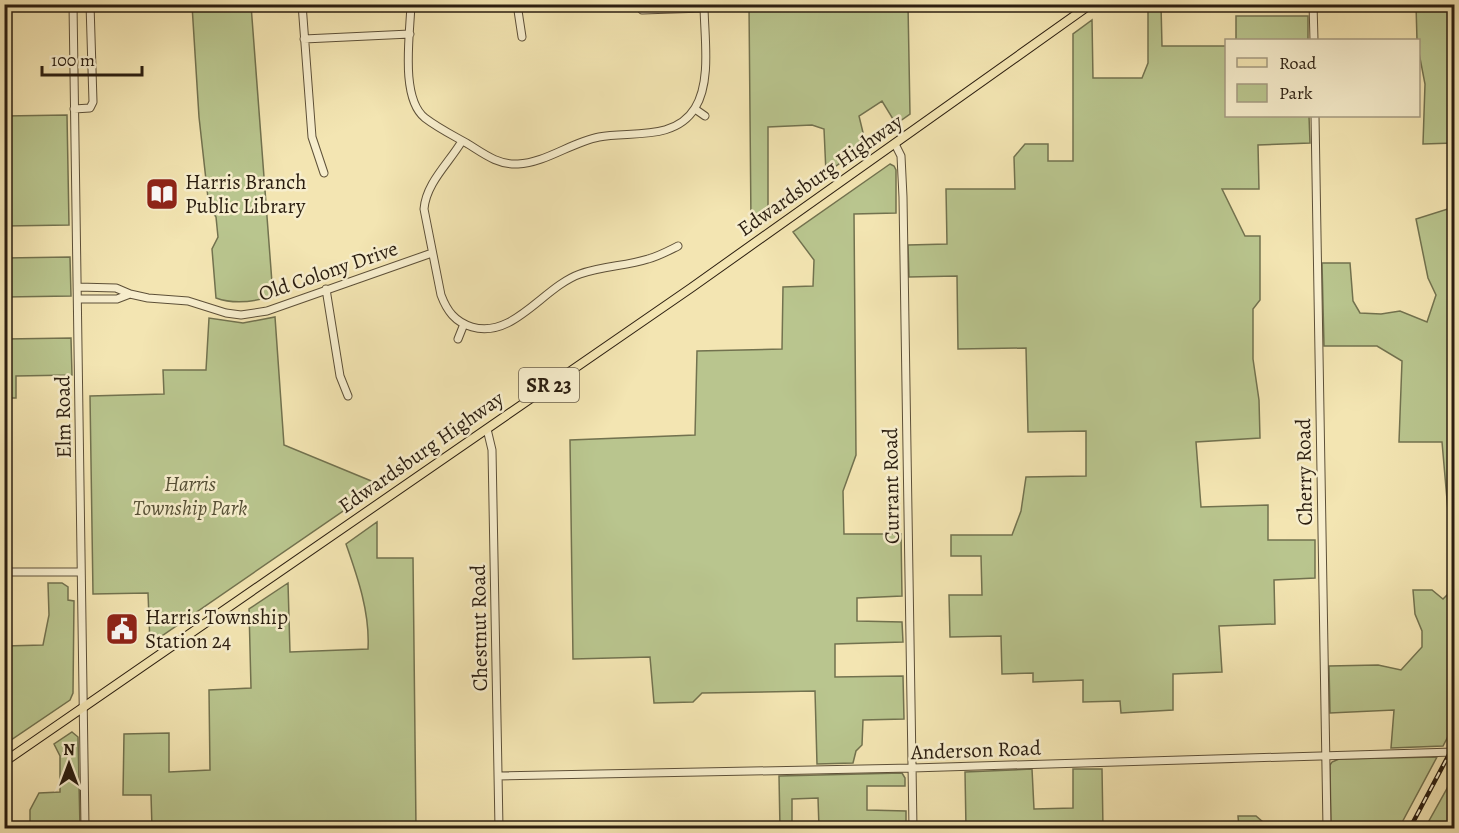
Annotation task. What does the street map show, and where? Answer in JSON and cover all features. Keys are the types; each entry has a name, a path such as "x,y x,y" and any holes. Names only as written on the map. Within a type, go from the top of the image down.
{"main road":[{"name":"Edwardsburg Highway","path":"4,762 487,429 1091,4"}],"street":[{"name":"Elm Road","path":"73,4 85,828"},
{"path":"74,109 90,108 93,102 90,4"},
{"path":"302,4 312,137 324,173"},
{"path":"411,4 409,78 413,100 424,118 496,161 507,164 533,161 578,142 599,137 658,132 684,119 695,109 704,82 704,6 642,10"},
{"path":"517,4 522,37"},
{"path":"1313,4 1314,39"},
{"path":"304,39 410,34"},
{"path":"695,109 705,116"},
{"name":"Cherry Road","path":"1315,117 1327,828"},
{"path":"462,141 429,188 425,198 426,225 441,295 453,317 464,324 489,329 501,327 562,282 602,268 647,260 678,246"},
{"name":"Currant Road","path":"895,144 901,156 903,197 913,828"},
{"name":"Old Colony Drive","path":"78,288 116,288 148,298 188,301 213,310 241,315 267,310 432,253"},
{"path":"326,289 340,376 348,396"},
{"name":"Old Colony Drive","path":"78,299 117,299 130,294"},
{"path":"458,339 464,324"},
{"name":"Chestnut Road","path":"487,429 492,450 499,828"},
{"path":"4,572 81,572"},
{"name":"Anderson Road","path":"498,776 912,768 1455,752"}],"green space":[{"path":"192,5 251,5 273,296 259,300 237,302 216,298 212,249 218,237 216,217 209,207 199,117"},
{"path":"749,5 908,5 910,114 896,124 882,101 859,116 866,145 826,173 824,129 812,125 768,127 768,211 751,224"},
{"path":"1148,5 1161,5 1162,46 1225,46 1225,117 1309,117 1310,143 1258,145 1259,189 1222,189 1245,236 1260,236 1260,300 1253,309 1253,359 1259,400 1260,438 1196,442 1201,507 1268,505 1268,540 1315,540 1315,578 1274,580 1275,624 1219,626 1222,672 1173,674 1173,710 1121,713 1120,701 1083,702 1083,680 1033,682 1033,673 1002,674 1001,636 950,637 949,595 982,595 981,556 951,556 951,535 1012,535 1021,511 1026,477 1086,476 1086,431 1028,432 1026,348 958,349 957,276 909,277 908,245 947,244 946,189 1015,189 1014,157 1025,144 1048,144 1048,161 1073,161 1073,34 1092,20 1093,78 1142,78 1148,63"},
{"path":"1416,5 1454,5 1454,143 1423,144 1425,84 1420,58 1420,39 1417,39"},
{"path":"1236,16 1308,16 1308,39 1236,39"},
{"path":"67,115 69,225 5,226 5,116"},
{"path":"890,164 896,170 896,213 854,214 856,455 843,491 844,534 901,534 902,596 857,598 857,621 902,622 903,642 835,644 835,677 903,676 904,719 863,720 862,745 856,751 853,763 817,764 815,691 702,693 693,702 654,703 650,657 573,659 570,440 695,435 697,351 782,349 783,287 813,286 814,260 793,232"},
{"path":"1454,207 1454,536 1450,534 1442,442 1399,442 1402,361 1377,346 1324,346 1322,263 1350,263 1353,301 1360,313 1381,314 1400,311 1427,322 1436,295 1428,278 1416,219"},
{"path":"70,257 71,296 5,297 5,258"},
{"name":"Harris Township Park","path":"275,317 284,445 381,485 150,644 148,593 93,594 90,396 164,394 163,370 206,370 209,318 243,323"},
{"path":"71,338 72,375 16,376 16,398 5,398 5,339"},
{"path":"377,522 377,558 413,558 416,828 152,828 151,795 123,795 124,734 169,733 169,772 210,770 209,690 251,688 249,609 288,583 290,652 368,649 365,609 346,544"},
{"path":"48,583 62,583 68,587 68,600 74,601 73,693 70,700 5,744 5,646 43,645 49,615"},
{"path":"1454,588 1454,725 1443,746 1391,748 1394,710 1330,713 1329,666 1378,665 1401,670 1422,647 1422,631 1415,614 1413,590 1432,590 1443,599"},
{"path":"72,732 78,737 80,828 30,828 30,810 39,793 60,792 60,756 54,744"},
{"path":"1437,757 1399,828 1331,828 1330,765 1332,762 1339,759"},
{"path":"1032,769 1034,809 1073,808 1073,769 1102,769 1103,828 966,828 965,772"},
{"path":"902,773 905,786 867,786 867,810 906,811 906,828 819,828 818,798 792,799 792,828 780,828 779,776"},
{"path":"1454,776 1454,828 1425,828"},
{"path":"1238,816 1256,816 1270,828 1239,828"}],"railway":[{"path":"1410,828 1454,745"}],"place":[{"name":"Harris Branch Public Library","path":"162,194"},
{"name":"Harris Township Station 24","path":"122,629"}]}
